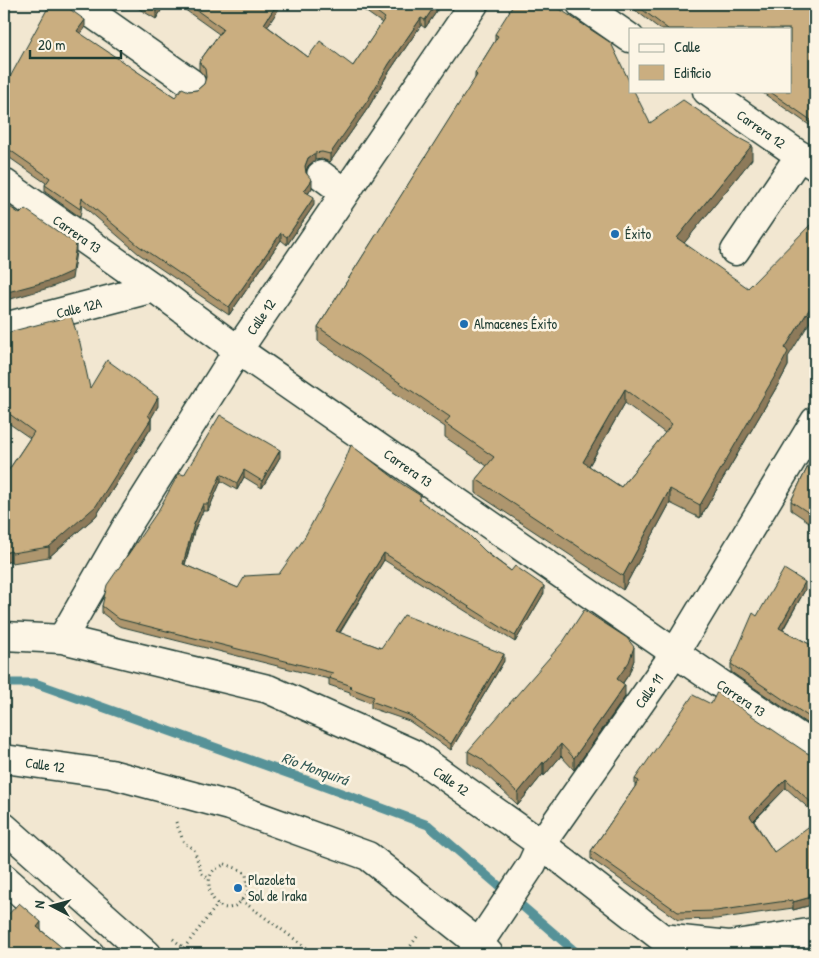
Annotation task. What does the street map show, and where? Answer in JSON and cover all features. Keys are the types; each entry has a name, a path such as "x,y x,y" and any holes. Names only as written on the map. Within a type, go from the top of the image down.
{"street":[{"name":"Calle 12","path":"62,638 128,526 238,350 474,4"},
{"path":"581,4 629,37"},
{"path":"80,5 191,83"},
{"name":"Carrera 12","path":"708,92 807,161"},
{"path":"735,251 807,161"},
{"path":"322,175 345,193"},
{"name":"Carrera 13","path":"4,183 154,288 238,350 815,748"},
{"name":"Calle 12A","path":"4,327 154,288"},
{"name":"Calle 11","path":"482,946 536,854 675,653 815,421"},
{"name":"Calle 12","path":"4,636 62,638 268,689 414,754 536,854 662,938 729,945 815,932"},
{"name":"Calle 12","path":"4,760 120,776 230,806 368,856 482,946"},
{"path":"4,827 147,954"},
{"path":"4,878 90,954"}],"path":[{"path":"175,819 184,843 194,849 201,872 210,880"},
{"path":"225,864 246,874 248,891 241,900 234,906 226,907 218,904 210,893 208,884 213,871 225,864"},
{"path":"241,900 316,954"},
{"path":"184,948 218,904"}],"building":[{"path":"50,4 66,4 85,20 77,31 175,97 182,88 189,91 197,90 204,84 206,77 205,69 199,62 223,29 188,4 277,4 264,24 308,57 320,41 353,66 385,18 366,4 436,4 425,20 421,18 389,64 368,100 330,154 315,153 308,158 305,166 306,173 312,180 304,191 314,197 287,237 281,233 229,307 139,246 82,198 80,209 45,185 50,178 4,146 4,88"},
{"path":"144,4 161,4 156,11"},
{"path":"514,4 552,4 611,43 629,81 629,92 634,92 650,123 683,100 752,145 677,238 748,288 815,220 815,300 785,348 788,352 779,369 700,505 670,489 623,576 476,479 494,457 445,423 450,417 318,327 477,75 475,73 498,36 495,34","holes":["625,389 672,424 621,487 583,462"]},
{"path":"635,4 815,4 815,123 770,92 792,92 792,28 667,28"},
{"path":"4,203 20,214 25,209 76,244 72,271 52,280 4,293"},
{"path":"71,316 80,343 90,388 107,360 158,397 148,415 151,419 96,506 49,547 4,553 4,471 8,471 34,432 4,410 4,335"},
{"path":"220,415 280,450 262,481 244,470 237,483 221,474 208,504 203,504 194,524 183,564 238,588 245,576 279,574 303,540 343,466 351,445 421,496 419,500 468,534 488,554 511,571 515,566 544,586 515,636 384,553 336,631 381,648 404,615 504,654 451,744 409,715 371,701 374,697 350,688 352,686 329,678 333,673 119,619 102,606 107,585 158,511 179,473 184,475"},
{"path":"815,452 815,517 791,501"},
{"path":"784,569 805,582 779,628 815,647 815,721 731,664 753,613 757,616"},
{"path":"584,610 627,638 634,647 629,662 617,679 625,685 574,758 561,744 544,764 543,762 518,793 482,759 468,751 563,642"},
{"path":"717,692 807,753 815,755 815,806 786,779 750,816 774,852 815,822 815,862 812,867 815,872 815,896 793,902 793,900 716,911 678,912 591,851 639,781 635,779 693,695 711,704"},
{"path":"19,903 41,922 37,927 70,954 4,954 4,919"}],"waterway":[{"name":"Río Monquirá","path":"4,683 35,683 428,825 578,954"}],"place":[{"name":"Éxito","path":"615,234"},
{"name":"Almacenes Éxito","path":"464,324"},
{"name":"Plazoleta Sol de Iraka","path":"238,888"}]}
